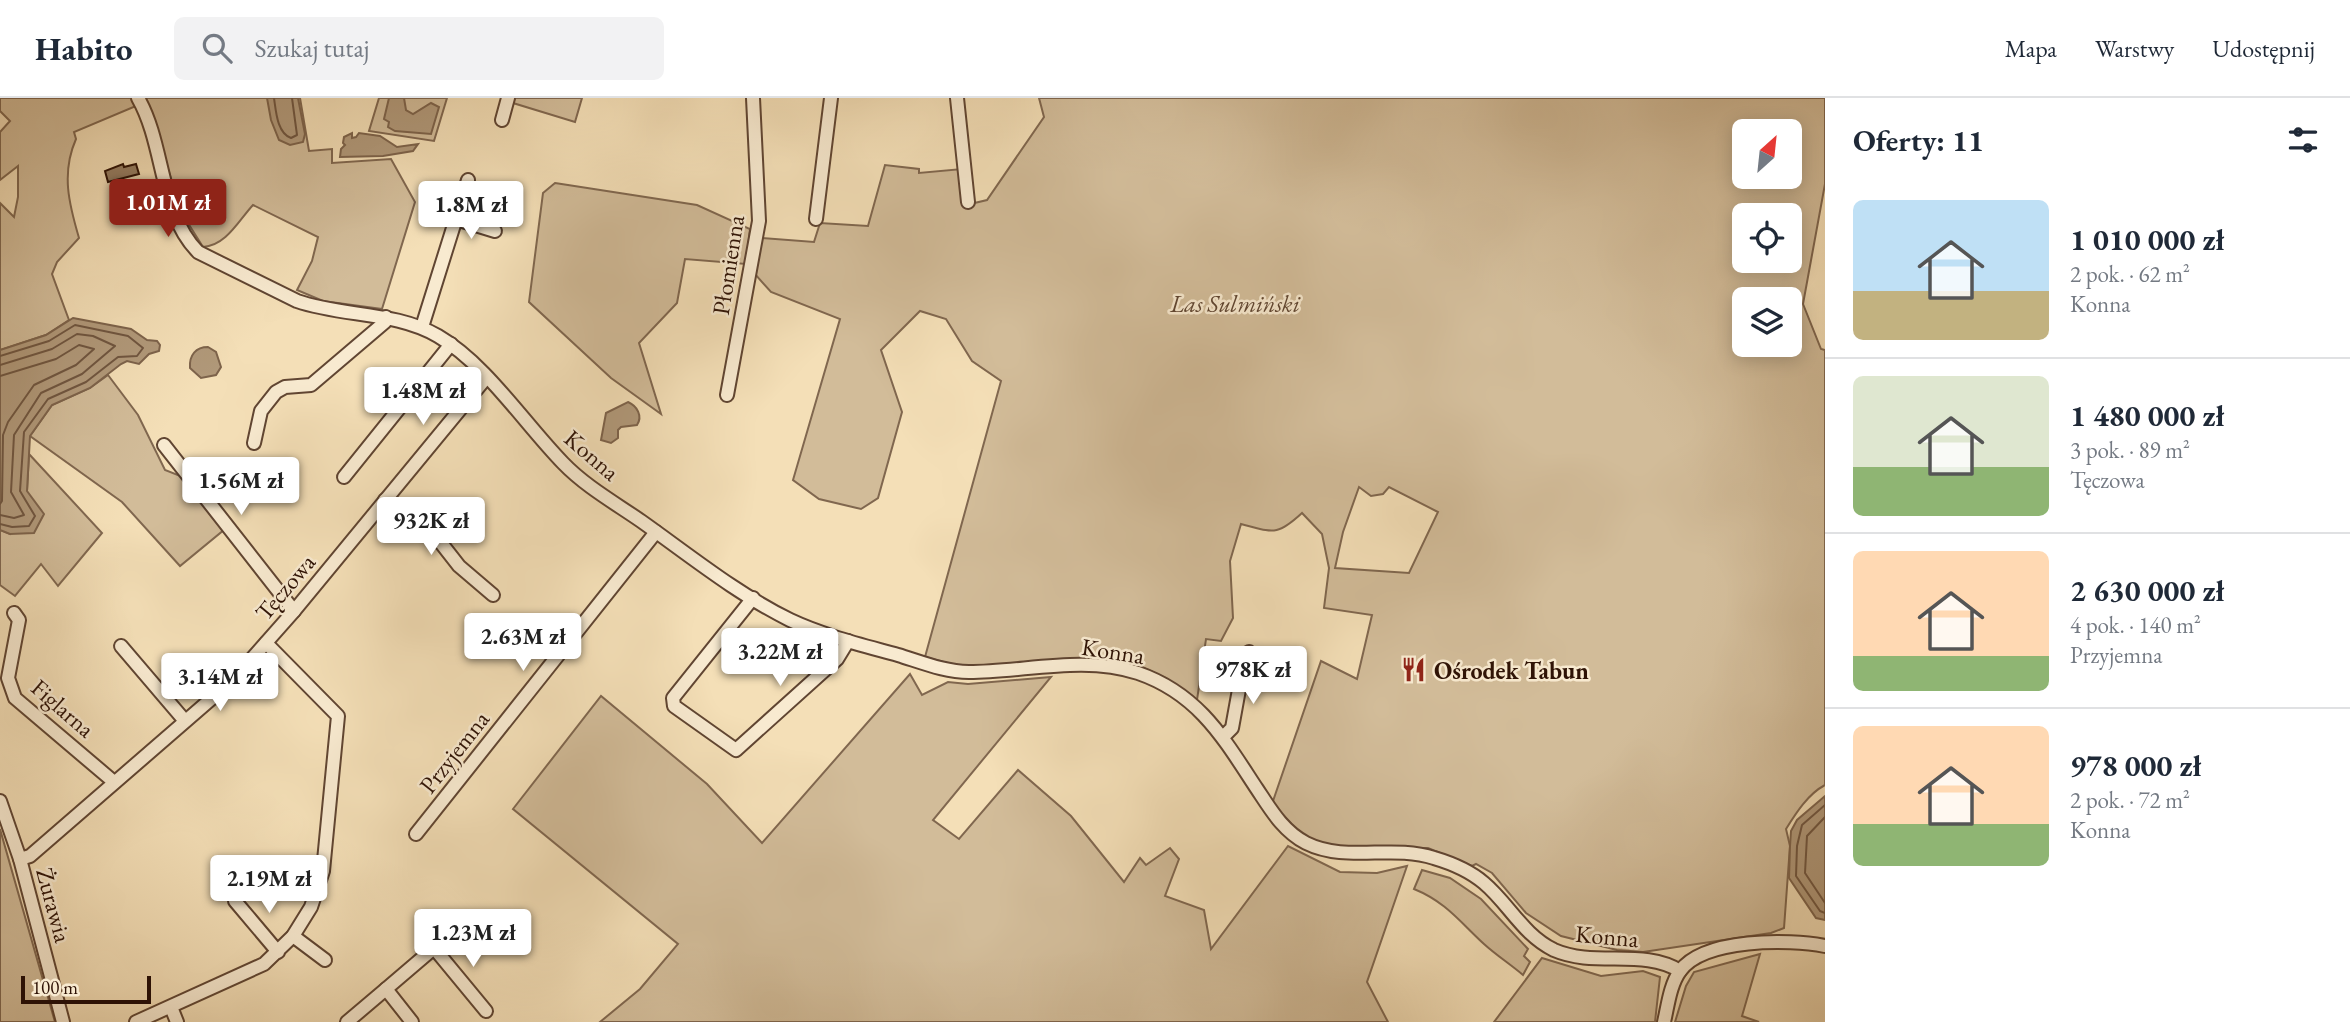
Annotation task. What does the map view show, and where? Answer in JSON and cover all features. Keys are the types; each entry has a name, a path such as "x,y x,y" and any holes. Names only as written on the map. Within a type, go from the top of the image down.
{"street":[{"name":"Konna","path":"138,98 152,129 175,211 183,230 198,252 297,301 314,307 386,317 422,327 451,344 486,378 570,470 753,598 794,622 954,671 1096,665 1136,672 1192,703 1223,737 1273,814 1287,830 1307,843 1343,853 1406,853 1432,857 1464,870 1486,884 1530,934 1553,949 1584,959 1652,960 1680,971"},
{"path":"502,120 508,98"},
{"name":"Płomienna","path":"727,396 759,221 753,98"},
{"path":"816,219 831,98"},
{"path":"957,98 968,202"},
{"path":"422,327 468,180"},
{"path":"456,219 495,231"},
{"path":"254,443 259,415 276,392 285,387 311,385 385,323 386,317"},
{"path":"344,477 451,344"},
{"name":"Tęczowa","path":"20,859 30,856 233,680 294,611 486,378"},
{"path":"164,444 294,611"},
{"path":"385,499 421,531 441,543 458,566 494,595"},
{"name":"Przyjemna","path":"416,834 656,532"},
{"path":"753,598 673,698 674,706 736,750 837,659 848,640"},
{"name":"Figlarna","path":"14,613 19,620 8,682 15,698 114,782"},
{"path":"136,1022 264,964 293,936 311,907 323,872 338,716 266,643"},
{"path":"121,646 185,721"},
{"path":"1223,737 1232,728 1244,662 1249,652"},
{"name":"Żurawia","path":"0,801 20,859 62,1022"},
{"path":"234,901 278,951"},
{"path":"293,936 325,960"},
{"path":"1664,1022 1672,989 1680,971 1708,951 1768,943 1799,942 1825,946"},
{"path":"346,1022 434,948 486,1011"},
{"path":"386,989 412,1022"},
{"path":"171,1007 177,1022"}],"green space":[{"path":"0,98 132,98 136,106 74,132 76,139 69,164 68,188 79,238 57,262 52,274 69,320 46,335 0,350 0,203 14,217 18,197 18,166 0,180 0,132 10,121 0,111"},
{"path":"143,98 300,98 309,151 332,149 332,163 391,159 415,202 382,309 323,301 297,290 312,261 318,237 253,205 225,237 211,246 203,247 181,212 157,132"},
{"path":"379,98 447,98 434,141 369,131"},
{"path":"515,98 582,98 575,122 513,103"},
{"name":"Las Sulmiński","path":"1039,98 1825,98 1825,184 1803,304 1821,349 1825,350 1825,785 1798,810 1786,829 1790,846 1784,928 1771,933 1643,952 1617,950 1561,936 1526,913 1492,873 1476,864 1472,866 1428,848 1339,848 1312,840 1299,832 1272,804 1321,661 1357,679 1372,615 1324,608 1329,568 1322,534 1302,513 1280,529 1260,529 1241,524 1230,561 1233,618 1221,641 1206,639 1197,700 1166,678 1140,666 1109,659 1067,659 966,668 925,657 1001,381 972,361 946,319 920,311 881,350 902,412 878,498 861,509 819,499 793,480 840,319 771,292 754,273 761,238 814,242 820,223 868,226 885,165 919,169 919,173 962,169 966,205 987,200 1044,117","holes":["1359,487 1371,496 1383,494 1389,487 1438,512 1409,573 1335,568 1343,532"]},
{"path":"555,183 697,205 750,229 746,264 685,259 677,303 639,343 661,414 611,378 529,302 543,193"},
{"path":"108,375 138,415 165,470 183,477 225,529 180,566 122,502 30,436 52,405 90,388"},
{"path":"29,454 102,533 58,586 41,564 15,596 0,585 0,530 10,534 27,491"},
{"path":"910,674 922,695 948,682 968,684 1051,677 933,820 959,839 1018,770 1071,816 1124,882 1140,858 1146,865 1170,848 1179,859 1165,896 1204,910 1211,949 1288,846 1340,872 1377,873 1407,866 1367,982 1388,1022 600,1022 640,989 678,944 513,809 601,696 707,784 762,843"},
{"path":"0,829 55,1022 0,1022"},
{"path":"1422,870 1450,878 1481,899 1528,949 1524,956 1530,962 1523,975 1444,906 1414,889"},
{"path":"1760,954 1742,1016 1759,1022 1675,1022 1686,986 1694,972"},
{"path":"1542,958 1601,976 1643,971 1660,977 1655,1022 1494,1022"}],"water":[{"path":"267,98 298,98 305,134 303,142 290,145 279,140 271,120"},
{"path":"389,98 404,98 406,110 413,114 431,103 439,107 431,134 395,131 388,127 389,122 384,119"},
{"path":"352,133 352,138 359,133 380,136 397,147 418,144 413,151 383,156 340,157 341,149 345,145 344,137"},
{"path":"73,318 131,329 147,340 157,341 160,345 159,351 149,354 139,364 127,361 121,364 90,388 52,405 30,436 27,491 44,514 34,533 10,534 0,530 0,350 46,335"},
{"path":"208,347 216,352 221,367 216,375 201,378 190,368 191,359 197,350"},
{"path":"628,402 638,412 637,425 621,427 618,430 618,438 611,443 601,440 606,413"},
{"path":"1825,796 1825,920 1816,918 1789,878 1791,831 1797,820"}],"building":[{"path":"123,164 124,167 136,164 139,174 108,182 105,171"}],"place":[{"name":"Ośrodek Tabun","path":"1414,670"}]}
